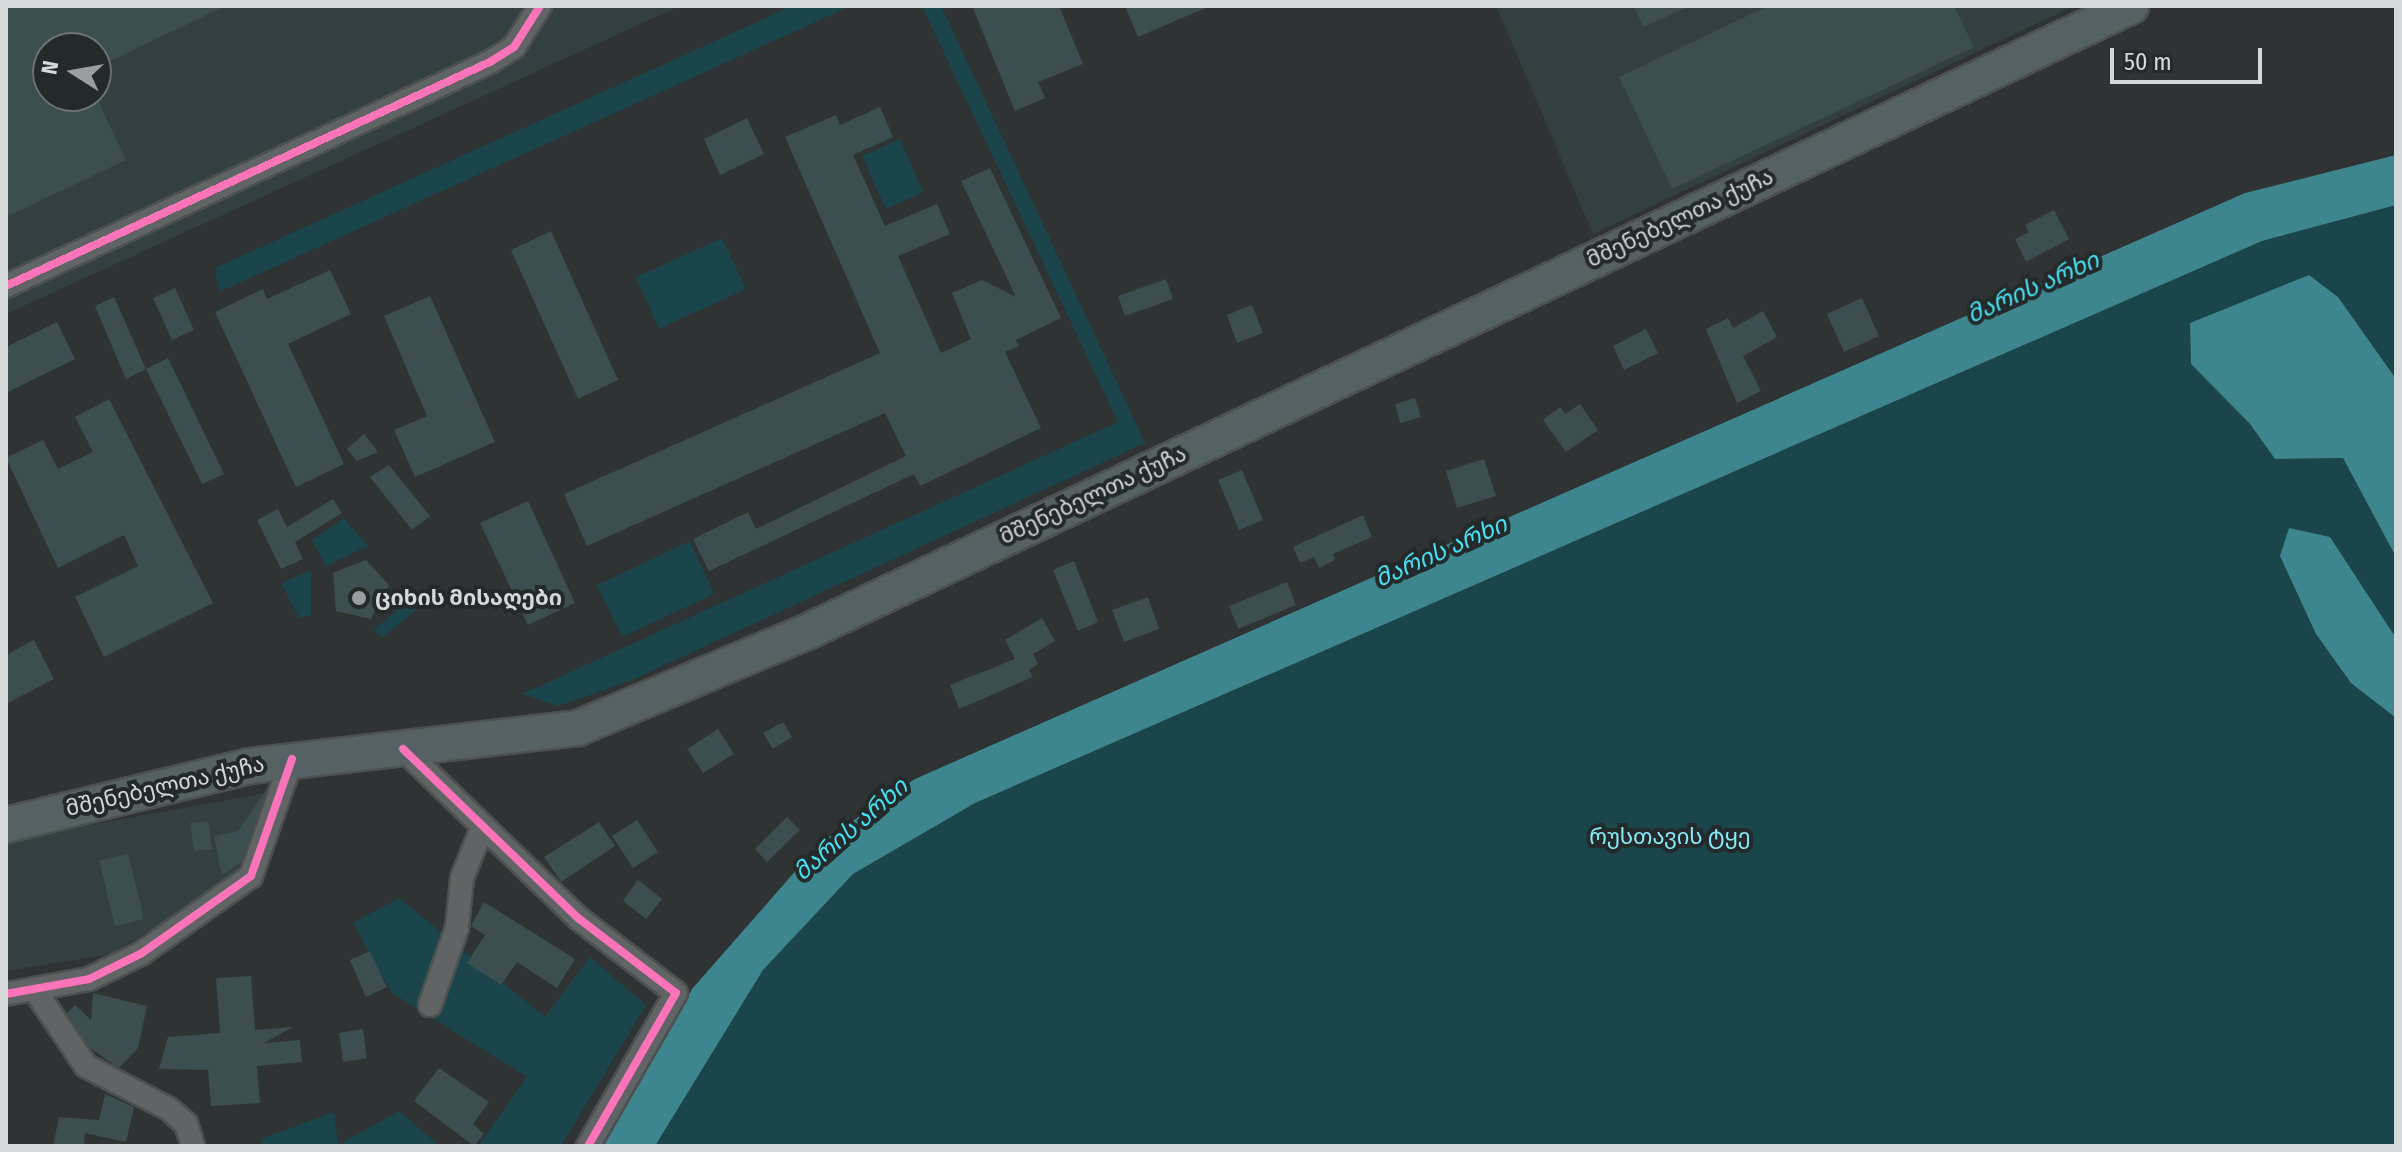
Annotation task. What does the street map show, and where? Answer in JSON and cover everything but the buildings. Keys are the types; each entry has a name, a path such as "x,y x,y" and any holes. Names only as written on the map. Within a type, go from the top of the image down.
{"main road":[{"name":"მშენებელთა ქუჩა","path":"6,825 292,759 578,728 813,629 2131,6"}],"street":[{"path":"6,286 490,62 514,47 540,6"},
{"path":"403,749 578,918 676,993 588,1146"},
{"path":"6,994 89,979 142,953 251,876 292,759"},
{"path":"430,1005 457,928 462,878 483,826"},
{"path":"34,989 86,1066 169,1109 186,1124 193,1146"}],"shaded area":[{"path":"6,6 680,6 6,314"},
{"path":"1496,6 2074,6 1593,234"},
{"path":"276,791 248,869 112,954 6,971 6,840"}],"green space":[{"path":"792,6 851,6 219,292 215,268"},
{"path":"922,6 941,6 1145,443 632,680 558,706 522,694 1118,422"},
{"path":"900,139 923,192 886,209 862,156"},
{"name":"რუსთავის ტყე","path":"2396,205 2396,379 2338,297 2309,275 2190,324 2191,364 2250,424 2275,459 2343,458 2396,557 2396,638 2330,537 2281,556 2316,634 2396,718 2396,1146 655,1146 763,970 853,874 975,803 2262,241"},
{"path":"722,238 746,289 659,329 636,277"},
{"path":"344,518 368,546 326,566 312,540"},
{"path":"690,541 714,594 622,637 597,585"},
{"path":"311,570 311,615 299,618 281,583"},
{"path":"403,586 420,606 382,638 374,629 397,611 394,601"},
{"path":"399,898 545,1017 590,957 646,1005 561,1146 478,1146 527,1077 392,993 353,923"},
{"path":"399,1111 440,1146 263,1146 261,1139 334,1112 338,1145"}],"water":[{"name":"მარის არხი","path":"2396,155 2396,205 2262,241 975,803 853,874 763,970 655,1146 602,1146 692,989 820,843 915,779 2245,193"},
{"path":"2309,275 2338,297 2396,379 2396,557 2343,458 2275,459 2250,424 2191,364 2190,323"},
{"path":"2289,528 2330,537 2396,638 2396,718 2351,683 2316,634 2280,556"}],"cycle path":[{"path":"6,286 490,62 514,47 540,6"},
{"path":"403,749 578,918 676,993 588,1146"},
{"path":"6,994 89,979 142,953 251,876 292,759"}],"place":[{"name":"ციხის მისაღები","path":"359,598"}]}
